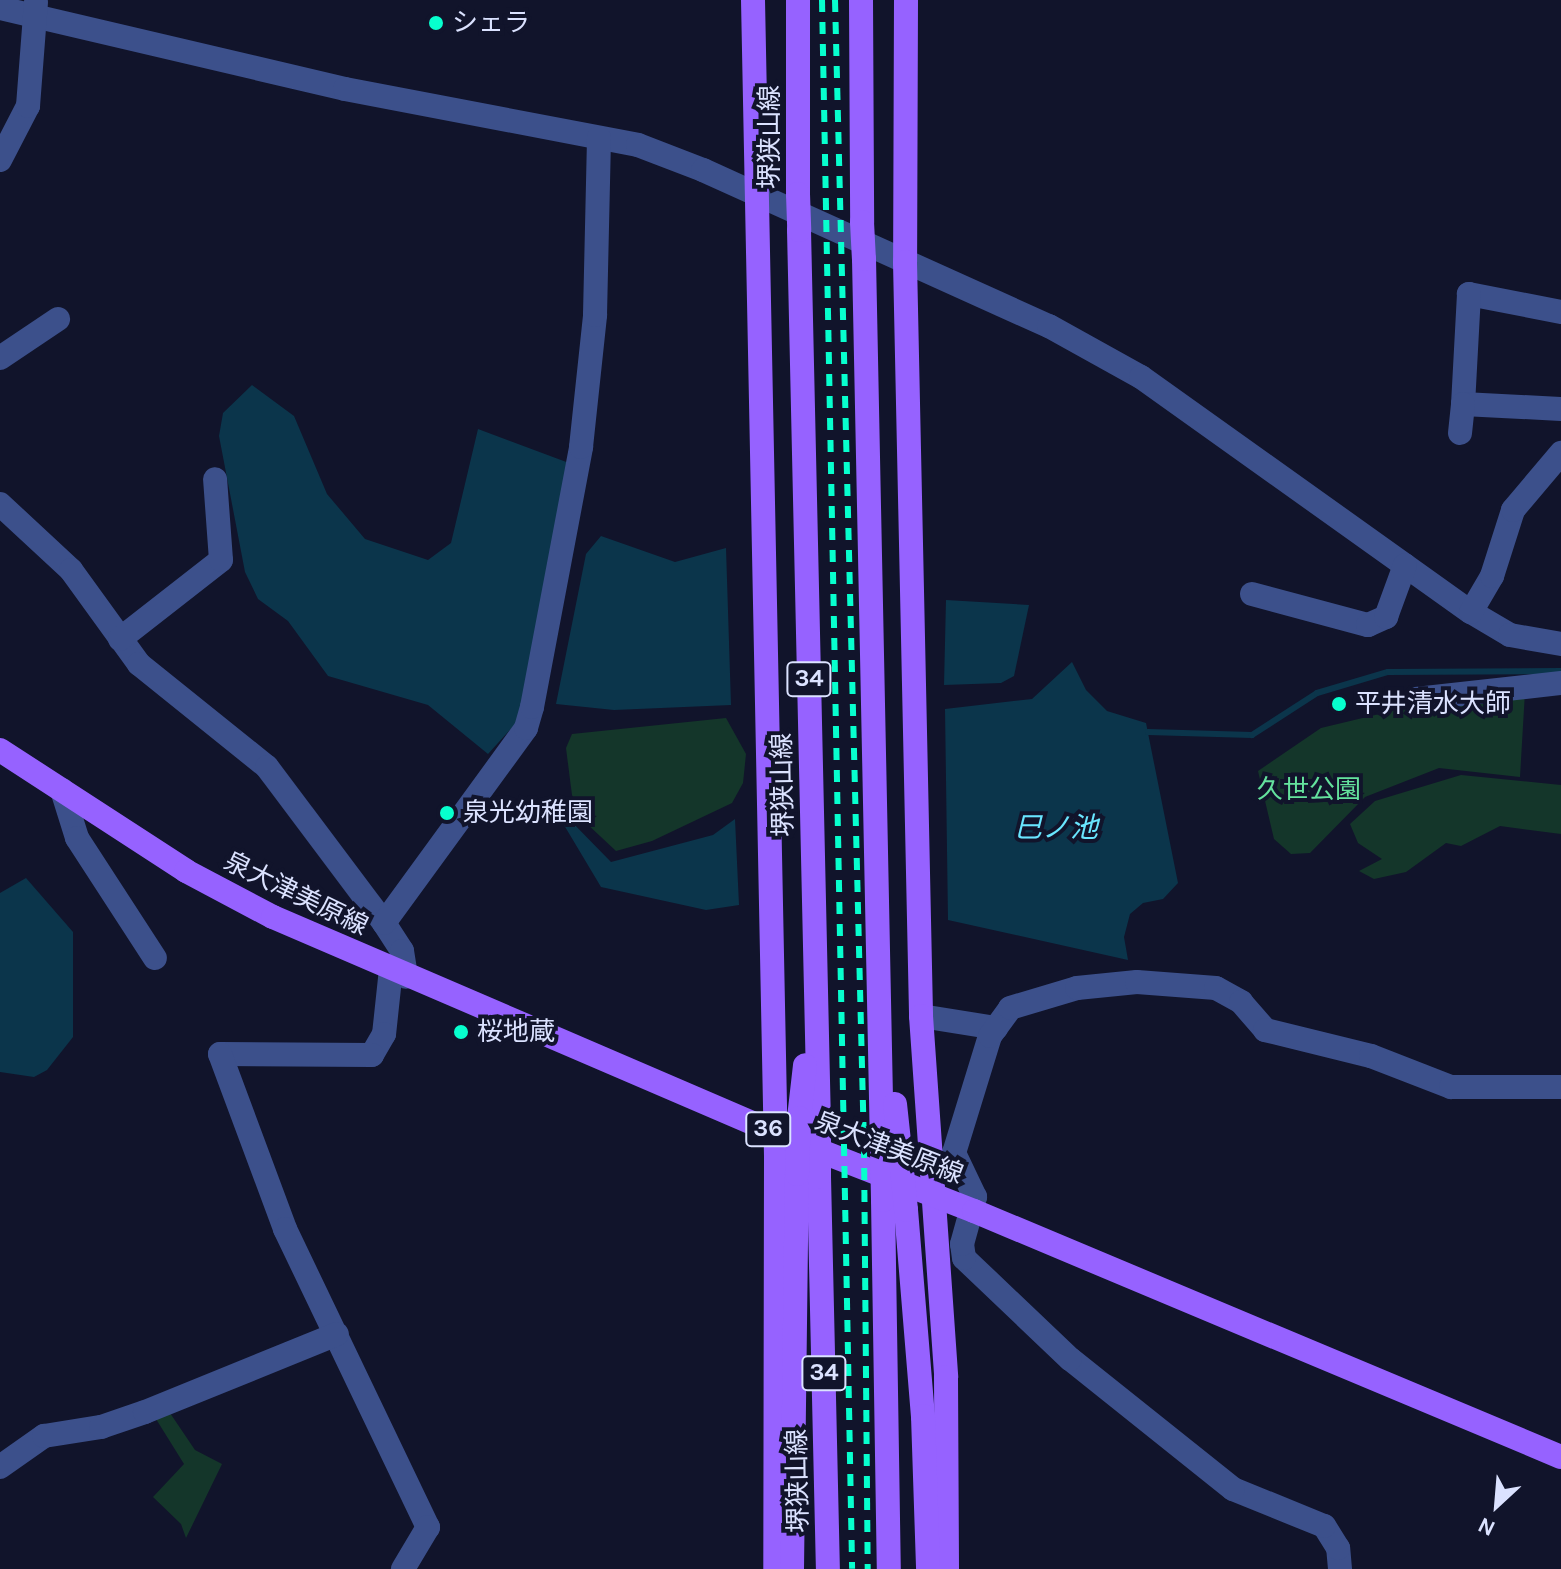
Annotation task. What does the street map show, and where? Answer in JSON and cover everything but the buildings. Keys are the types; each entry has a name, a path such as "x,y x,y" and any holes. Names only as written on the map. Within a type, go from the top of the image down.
{"main road":[{"path":"753,0 772,1131 775,1569"},
{"name":"堺狭山線","path":"798,0 798,194 816,968 808,1175 828,1569"},
{"name":"34","path":"861,0 862,222 878,935 892,1155 883,1200 889,1569"},
{"path":"906,0 905,262 921,1016 946,1377 947,1569"},
{"name":"泉大津美原線","path":"0,750 186,871 398,973 1561,1457"},
{"path":"892,1155 906,1210 923,1416 928,1569"},
{"path":"792,1569 808,1175"}],"street":[{"path":"0,8 36,8 345,89 638,145 1049,326 1141,377 1471,612 1510,635 1561,644"},
{"path":"0,160 28,106 36,8"},
{"path":"384,923 526,728 532,707 581,447 595,315 599,138"},
{"path":"1460,433 1469,294 1561,312"},
{"path":"0,358 58,319"},
{"path":"1463,404 1561,409"},
{"path":"1471,612 1492,576 1513,510 1561,453"},
{"path":"120,639 221,560 215,479"},
{"path":"0,504 71,570 139,664 267,767 402,951 384,1034 372,1055 220,1054 285,1229 428,1527 403,1569"},
{"path":"1252,594 1368,625 1386,617 1405,565"},
{"path":"1416,699 1561,683"},
{"path":"62,790 77,838 155,958"},
{"path":"1340,1569 1338,1548 1324,1526 1233,1489 1070,1359 964,1258 962,1244 974,1211 975,1197 954,1153 996,1028 1010,1008 1077,988 1137,982 1216,988 1241,1002 1265,1030 1371,1056 1451,1087 1561,1087"},
{"path":"921,1016 996,1028"},
{"path":"0,1467 44,1436 101,1427 145,1412 337,1334"}],"green space":[{"name":"久世公園","path":"1525,692 1520,777 1439,768 1365,797 1310,853 1291,854 1274,839 1258,771 1321,728 1421,704"},
{"path":"726,718 746,754 743,783 732,803 652,841 616,851 585,822 572,795 566,748 572,734"},
{"path":"1461,775 1561,785 1561,834 1500,826 1461,846 1446,843 1406,872 1374,879 1359,871 1382,859 1358,843 1350,824 1375,801"},
{"path":"170,1413 195,1450 222,1464 186,1538 181,1524 153,1497 184,1464 156,1419"}],"water":[{"path":"252,385 294,416 327,494 365,539 428,560 451,543 478,429 569,463 519,720 488,754 428,705 328,676 288,621 258,599 245,572 219,436 223,413"},
{"path":"601,536 675,562 726,548 731,705 614,710 556,704 586,554"},
{"path":"946,600 1029,605 1014,676 1001,683 944,685"},
{"name":"巳ノ池","path":"1072,662 1086,690 1107,711 1146,723 1178,883 1163,899 1143,903 1130,914 1124,937 1128,960 948,920 945,709 1032,699"},
{"path":"567,817 611,862 713,835 735,819 739,905 706,910 601,887 561,820"},
{"path":"26,878 73,932 73,1037 47,1070 34,1077 0,1072 0,893"}],"waterway":[{"path":"1148,732 1252,735 1317,693 1388,672 1561,671"}],"railway":[{"path":"822,0 852,1569"},
{"path":"835,0 864,1146 868,1569"}],"place":[{"name":"シェラ","path":"436,23"},
{"name":"平井清水大師","path":"1339,704"},
{"name":"泉光幼稚園","path":"447,813"},
{"name":"桜地蔵","path":"461,1032"}]}
